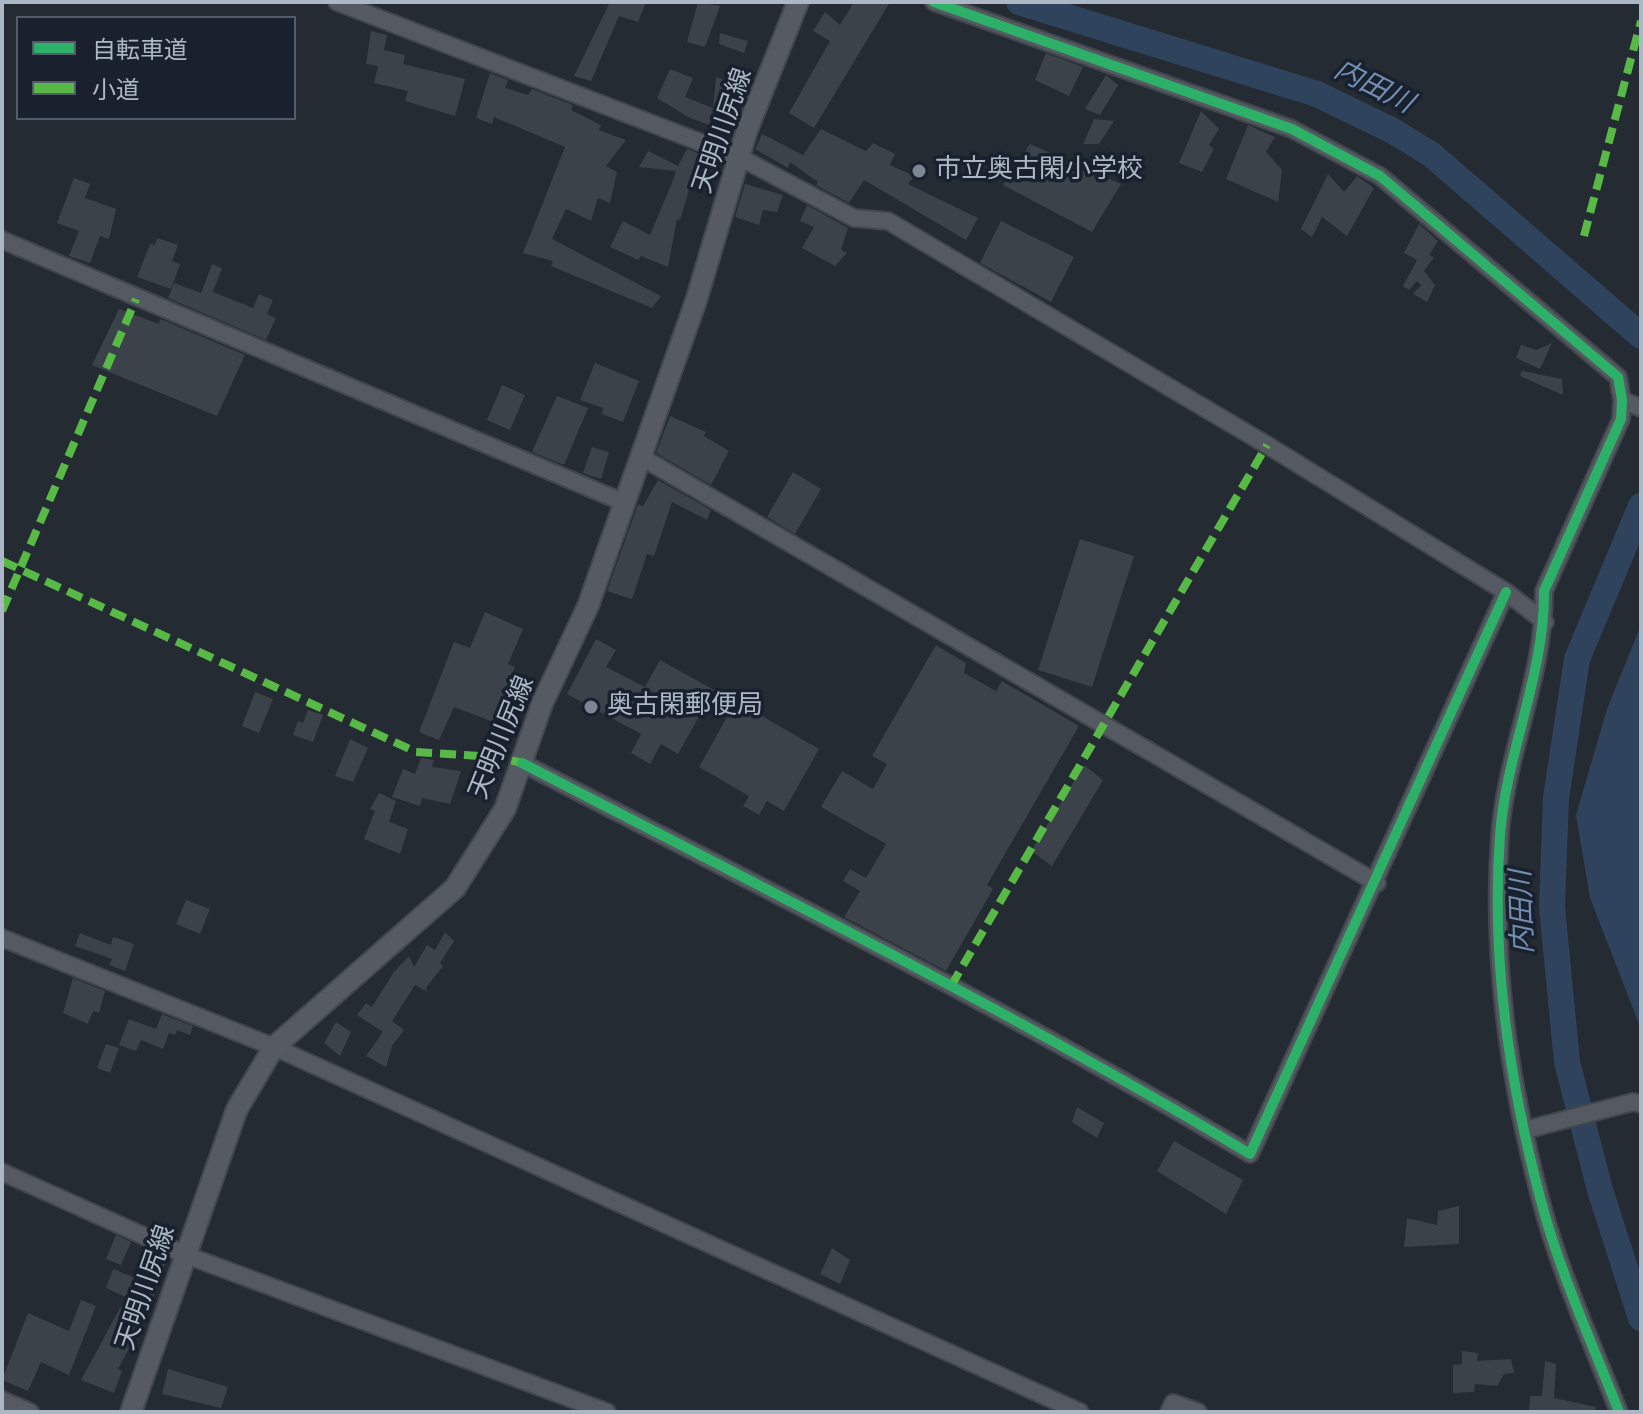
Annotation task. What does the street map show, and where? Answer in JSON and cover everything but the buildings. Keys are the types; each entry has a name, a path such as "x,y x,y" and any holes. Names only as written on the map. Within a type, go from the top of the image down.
{"main road":[{"name":"天明川尻線","path":"131,1412 237,1109 274,1047 455,888 505,809 542,704 588,606 696,301 747,130 798,2"}],"street":[{"path":"337,2 741,158 854,218 888,221 1267,445 1506,592 1545,622"},
{"path":"934,2 1292,129 1380,176 1618,377 1633,404 1621,419 1544,591 1545,622 1505,789 1497,911 1503,1020 1525,1130 1553,1237 1619,1412"},
{"path":"2,240 625,503"},
{"path":"641,457 1377,883"},
{"path":"522,763 964,993 1140,1089 1250,1154 1377,883 1506,592"},
{"path":"2,938 274,1047 1080,1412"},
{"path":"1525,1130 1637,1103"},
{"path":"2,1172 186,1255 607,1412"},
{"path":"2,1400 30,1412"},
{"path":"1169,1412 1173,1403 1198,1412"}],"water":[{"path":"1641,625 1641,1029 1590,898 1576,815 1607,709"}],"waterway":[{"name":"内田川","path":"1019,2 1317,94 1393,131 1432,155 1641,336"},
{"name":"内田川","path":"1641,506 1577,659 1556,798 1552,907 1567,1062 1600,1190 1641,1318"}],"marked path":[{"path":"1584,236 1641,21"},
{"path":"2,611 136,299"},
{"path":"951,986 1267,445"},
{"path":"2,561 416,752 498,757 522,763"}],"cycle path":[{"path":"934,2 1292,129 1380,176 1618,377 1621,419 1544,591 1538,653 1504,804 1500,835 1498,928 1512,1065 1541,1201 1557,1255 1619,1412"},
{"path":"522,763 981,1002 1250,1154 1506,592"}],"place":[{"name":"市立奥古閑小学校","path":"919,171"},
{"name":"奥古閑郵便局","path":"591,707"}]}
